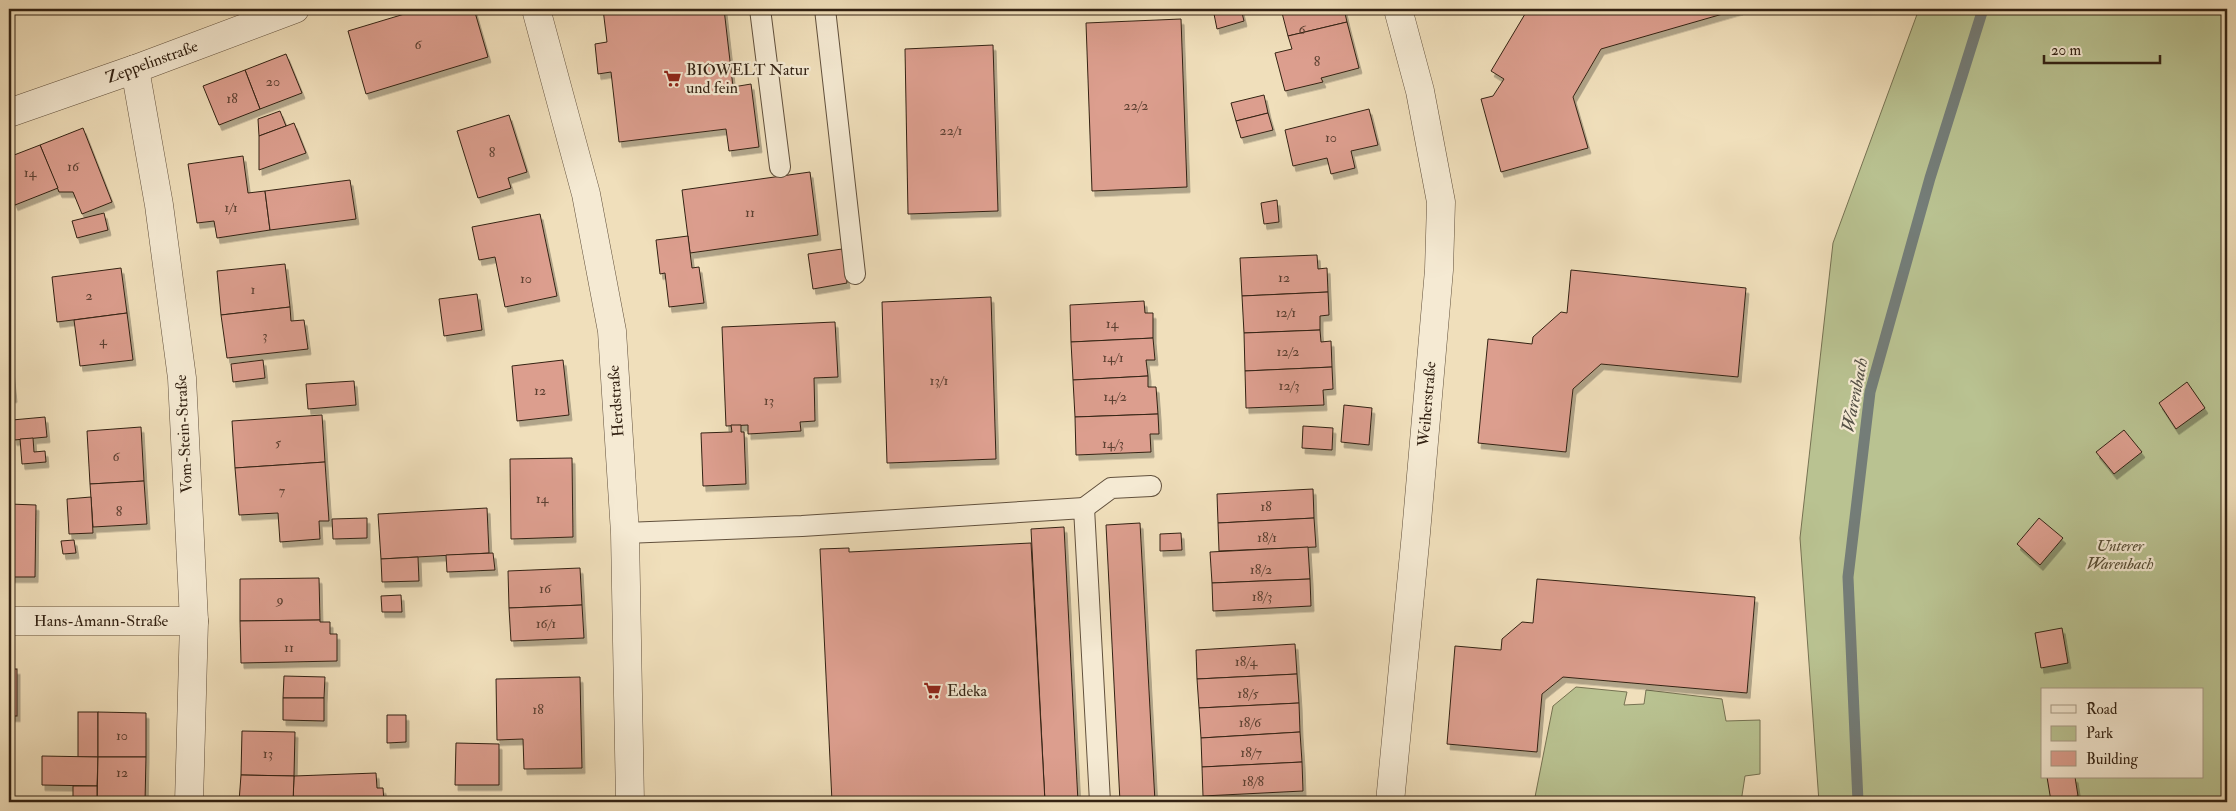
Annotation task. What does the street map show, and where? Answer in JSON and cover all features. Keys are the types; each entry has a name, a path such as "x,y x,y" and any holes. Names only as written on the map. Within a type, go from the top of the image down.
{"street":[{"name":"Zeppelinstraße","path":"9,113 135,69 294,9"},
{"name":"Herdstraße","path":"536,9 586,194 612,331 625,533 630,802"},
{"name":"Weiherstraße","path":"1390,802 1438,280 1440,202 1420,91 1398,9"},
{"name":"Vom-Stein-Straße","path":"135,69 159,205 182,378 194,621 189,802"},
{"name":"Hans-Amann-Straße","path":"9,621 194,621"}],"lane":[{"path":"760,9 780,167"},
{"path":"825,9 856,274"},
{"path":"625,533 802,526 1084,508 1111,488 1151,486"},
{"path":"1084,508 1100,802"}],"green space":[{"name":"Unterer Warenbach","path":"1919,9 2227,9 2227,802 1819,802 1800,538 1833,243"},
{"path":"1576,687 1627,692 1624,705 1644,704 1646,690 1722,699 1726,721 1760,720 1760,774 1745,776 1741,802 1534,802 1553,706"}],"building":[{"path":"421,9 474,9 488,57 366,94 348,31"},
{"name":"BIOWELT Natur und fein","path":"603,9 724,9 733,87 751,84 759,147 729,151 726,129 619,142 611,72 598,74 595,44 607,42"},
{"path":"1213,9 1241,9 1244,21 1217,29"},
{"path":"1281,9 1344,9 1347,22 1288,36"},
{"path":"1528,9 1740,9 1601,49 1573,97 1588,148 1501,172 1481,99 1493,96 1504,79 1491,71"},
{"path":"1181,19 1187,187 1092,191 1086,23"},
{"path":"1347,22 1359,68 1321,78 1323,82 1285,91 1275,53 1292,49 1288,36"},
{"path":"993,45 998,211 908,214 905,49"},
{"path":"286,54 302,93 260,109 245,70"},
{"path":"245,70 260,109 219,125 203,86"},
{"path":"1264,95 1268,113 1236,121 1231,103"},
{"path":"1369,109 1378,145 1351,151 1355,168 1331,174 1327,158 1293,166 1285,130"},
{"path":"280,111 286,126 259,136 258,119"},
{"path":"1268,113 1273,130 1241,138 1236,121"},
{"path":"509,115 527,172 508,178 511,188 478,198 457,131"},
{"path":"294,123 306,153 259,170 259,136"},
{"path":"83,128 112,202 82,214 73,192 59,192 40,145"},
{"path":"40,145 58,188 15,205 9,190 9,157"},
{"path":"243,156 248,193 265,191 270,230 217,238 214,221 197,223 188,164"},
{"path":"810,172 818,235 690,253 682,190"},
{"path":"350,180 356,219 270,230 265,191"},
{"path":"1277,200 1279,222 1264,224 1261,203"},
{"path":"104,213 108,230 77,238 72,221"},
{"path":"540,214 557,296 505,307 495,257 479,260 472,227"},
{"path":"688,236 692,268 699,267 704,303 669,307 665,273 660,274 656,240"},
{"path":"842,249 847,283 813,289 808,254"},
{"path":"1317,255 1318,269 1327,268 1328,292 1242,296 1240,258"},
{"path":"285,264 290,307 221,315 217,271"},
{"path":"121,268 127,313 57,322 52,277"},
{"path":"1571,270 1746,288 1738,377 1601,364 1573,389 1566,452 1478,443 1488,339 1532,344 1533,337 1561,312 1567,313"},
{"path":"1328,292 1329,315 1320,316 1320,330 1244,333 1242,296"},
{"path":"477,294 482,330 444,336 439,299"},
{"path":"991,297 996,459 887,463 882,302"},
{"path":"1144,301 1145,313 1153,313 1153,338 1071,342 1070,305"},
{"path":"290,307 291,321 304,320 308,349 227,358 221,315"},
{"path":"127,313 133,360 80,366 74,320"},
{"path":"835,322 838,377 814,378 815,421 800,422 801,431 748,434 748,425 726,426 722,327"},
{"path":"1320,330 1321,342 1331,341 1332,367 1245,371 1244,333"},
{"path":"1153,338 1155,360 1146,360 1148,376 1073,380 1071,342"},
{"path":"9,346 14,397 9,397"},
{"path":"263,360 265,378 233,382 231,364"},
{"path":"563,360 569,415 517,421 512,366"},
{"path":"1332,367 1333,389 1323,390 1324,405 1246,408 1245,371"},
{"path":"1148,376 1148,387 1156,387 1158,414 1075,417 1073,380"},
{"path":"354,381 356,405 308,409 306,384"},
{"path":"2187,382 2205,408 2176,429 2159,403"},
{"path":"1344,405 1372,408 1369,445 1341,442"},
{"path":"1158,414 1159,434 1150,434 1151,452 1076,455 1075,417"},
{"path":"322,415 325,462 235,468 232,421"},
{"path":"45,417 47,437 14,440 12,420"},
{"path":"731,425 741,425 741,432 744,432 746,484 703,486 701,433 732,432"},
{"path":"1303,426 1333,428 1332,450 1302,448"},
{"path":"141,427 144,481 90,484 87,431"},
{"path":"2124,430 2142,452 2114,474 2096,452"},
{"path":"33,438 34,452 45,451 46,462 22,464 20,439"},
{"path":"572,458 573,537 511,539 510,459"},
{"path":"325,462 329,521 319,521 320,539 280,542 278,513 239,515 235,468"},
{"path":"144,481 147,524 93,527 90,484"},
{"path":"1313,489 1314,518 1218,523 1217,494"},
{"path":"91,497 93,533 69,534 67,499"},
{"path":"9,504 36,505 35,577 9,577"},
{"path":"487,508 489,553 381,559 378,514"},
{"path":"367,518 367,538 333,539 332,519"},
{"path":"1314,518 1316,547 1219,551 1218,523"},
{"path":"2039,518 2063,538 2040,565 2017,544"},
{"path":"1140,523 1155,802 1120,802 1106,525"},
{"path":"1064,527 1078,802 1045,802 1031,529"},
{"path":"1181,533 1182,550 1160,551 1160,534"},
{"path":"74,540 76,553 63,554 61,541"},
{"name":"Edeka","path":"1031,543 1045,802 832,802 820,549 849,548 849,552"},
{"path":"1308,547 1310,579 1212,583 1210,552"},
{"path":"493,553 495,570 447,572 446,555"},
{"path":"418,557 419,581 382,582 381,559"},
{"path":"580,568 582,605 509,608 508,571"},
{"path":"319,578 320,620 240,621 240,579"},
{"path":"1310,579 1311,606 1213,611 1212,583"},
{"path":"1537,579 1755,597 1747,693 1563,677 1542,694 1537,752 1447,744 1455,646 1501,650 1502,639 1522,622 1533,623"},
{"path":"401,595 402,612 382,612 381,596"},
{"path":"582,605 584,638 511,641 509,608"},
{"path":"320,620 320,622 330,622 330,634 337,634 337,661 241,663 240,621"},
{"path":"2062,628 2068,663 2041,668 2035,633"},
{"path":"1295,644 1297,674 1197,679 1196,650"},
{"path":"9,669 17,669 17,716 9,716"},
{"path":"1297,674 1299,703 1199,708 1197,679"},
{"path":"284,676 325,677 324,698 283,698"},
{"path":"580,677 582,768 524,769 523,739 497,740 496,679"},
{"path":"283,698 324,698 324,721 283,720"},
{"path":"1299,703 1300,732 1201,738 1199,708"},
{"path":"78,712 98,712 98,757 78,757"},
{"path":"98,712 146,713 146,757 98,757"},
{"path":"387,715 406,715 406,742 387,743"},
{"path":"242,731 295,732 294,776 241,775"},
{"path":"1300,732 1302,762 1202,767 1201,738"},
{"path":"456,743 499,744 499,785 455,785"},
{"path":"42,756 98,757 97,786 42,785"},
{"path":"98,757 146,757 145,802 97,802"},
{"path":"1302,762 1303,791 1203,796 1202,767"},
{"path":"376,773 377,788 383,788 384,802 293,802 294,776"},
{"path":"241,775 294,776 293,802 239,802"},
{"path":"2047,778 2075,778 2078,796 2051,801"},
{"path":"73,786 97,786 97,802 73,802"},
{"path":"527,800 585,802 527,802"}],"waterway":[{"name":"Warenbach","path":"1858,802 1848,577 1870,392 1930,178 1983,9"}],"place":[{"name":"BIOWELT Natur und fein","path":"672,79"},
{"name":"Edeka","path":"933,691"}]}
